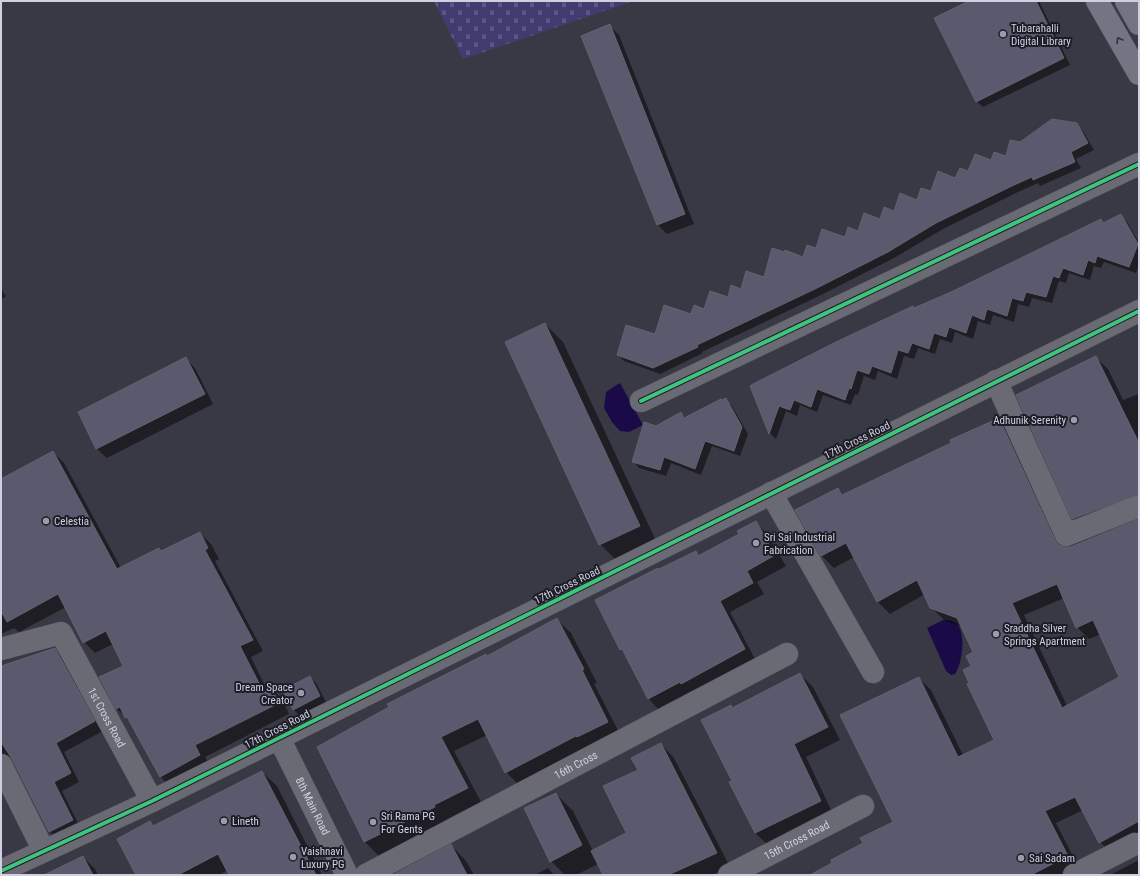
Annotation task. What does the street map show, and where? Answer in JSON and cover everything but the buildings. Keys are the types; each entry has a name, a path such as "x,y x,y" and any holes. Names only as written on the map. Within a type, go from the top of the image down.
{"main road":[{"path":"1097,1 1139,74"}],"street":[{"path":"641,401 1139,164"},
{"name":"17th Cross Road","path":"1,871 152,801 1139,311"},
{"path":"996,381 1066,535 1139,506"},
{"path":"771,493 873,672"},
{"name":"1st Cross Road","path":"1,649 61,633 152,801"},
{"name":"16th Cross","path":"366,875 787,654"},
{"name":"8th Main Road","path":"279,738 347,875"},
{"path":"1,765 44,851"},
{"name":"15th Cross Road","path":"729,875 863,806"},
{"path":"1074,875 1135,844"}],"green space":[{"path":"434,1 633,1 463,59"}],"shaded area":[{"path":"620,383 643,425 629,432 620,431 612,422 604,408 606,392"},
{"path":"943,620 951,621 958,625 962,636 960,664 955,674 951,675 946,671 927,628"}],"cycle path":[{"path":"641,401 1139,164"},
{"path":"1,871 152,801 1139,311"}],"place":[{"name":"Tubarahalli Digital Library","path":"1003,34"},
{"name":"Adhunik Serenity","path":"1074,420"},
{"name":"Celestia","path":"46,521"},
{"name":"Sri Sai Industrial Fabrication","path":"756,543"},
{"name":"Sraddha Silver Springs Apartment","path":"996,634"},
{"name":"Dream Space Creator","path":"301,693"},
{"name":"Lineth","path":"224,821"},
{"name":"Sri Rama PG For Gents","path":"373,822"},
{"name":"Vaishnavi Luxury PG","path":"293,857"},
{"name":"Sai Sadam","path":"1021,858"}]}
